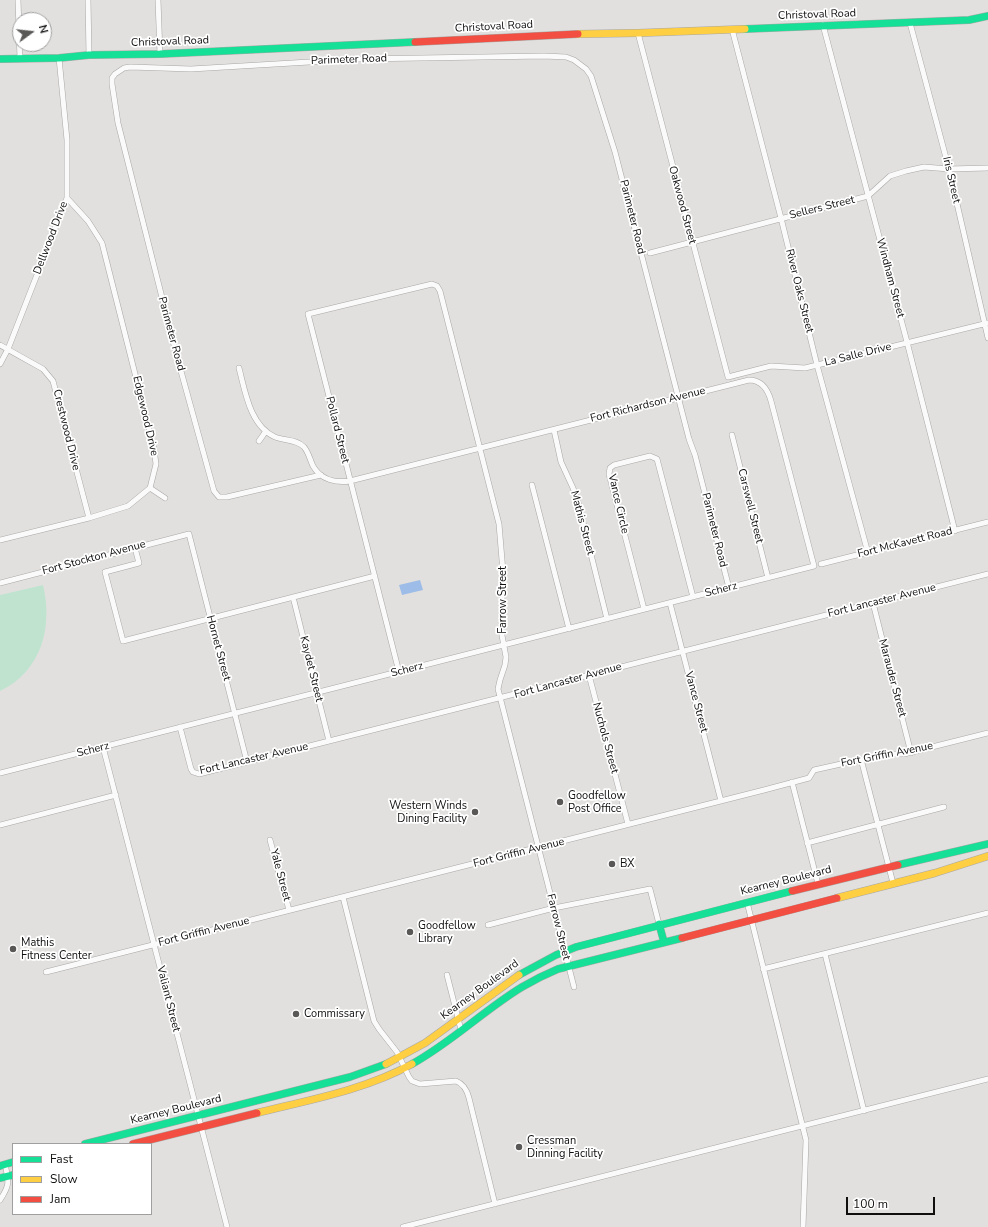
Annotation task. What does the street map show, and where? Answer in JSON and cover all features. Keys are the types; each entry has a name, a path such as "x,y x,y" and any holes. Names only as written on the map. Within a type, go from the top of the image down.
{"street":[{"path":"18,0 20,59"},
{"path":"88,0 90,55"},
{"path":"158,0 160,54"},
{"name":"Christoval Road","path":"0,59 160,54 593,33 638,33 910,23 969,20 988,16"},
{"name":"Iris Street","path":"910,23 949,169 988,338"},
{"name":"Windham Street","path":"823,25 907,342 955,531"},
{"name":"River Oaks Street","path":"732,29 782,218 817,365 868,552"},
{"name":"Oakwood Street","path":"638,33 728,377"},
{"name":"Parimeter Road","path":"321,476 227,497 219,497 214,492 176,354 118,123 112,78 119,70 137,67 191,69 360,59 544,56 566,57 574,60 586,69 591,76 609,128 679,397 688,439 695,455 729,588"},
{"name":"Dellwood Drive","path":"0,364 8,349 67,198 67,140 59,58"},
{"name":"Sellers Street","path":"650,253 868,196 890,176 924,167 949,169 988,168"},
{"name":"Edgewood Drive","path":"67,198 88,221 102,243 154,449 156,464 150,488"},
{"name":"Pollard Street","path":"399,672 308,314 428,284 435,284"},
{"name":"Farrow Street","path":"435,284 440,291 494,503 501,540 504,588 500,624 506,662 498,684 500,698 574,987"},
{"name":"La Salle Drive","path":"728,377 771,366 805,368 986,324"},
{"name":"Crestwood Drive","path":"0,345 43,369 53,380 89,518"},
{"path":"239,368 250,407 257,420 266,431 275,437 293,441 302,445 308,453 317,472 321,476"},
{"name":"Fort Richardson Avenue","path":"321,476 334,482 350,481 749,380 758,382 767,390 771,401 814,566"},
{"name":"Mathis Street","path":"554,430 561,462 574,488 578,502 606,619"},
{"path":"259,441 266,431"},
{"name":"Carswell Street","path":"732,435 768,578"},
{"name":"Vance Circle","path":"644,610 609,474 610,468 614,465 650,456 657,459 693,597"},
{"path":"532,485 569,629"},
{"path":"0,540 89,518 128,506 150,488 165,498"},
{"name":"Fort McKavett Road","path":"821,564 988,522"},
{"name":"Fort Stockton Avenue","path":"0,583 189,534"},
{"name":"Hornet Street","path":"189,534 247,762"},
{"path":"135,548 139,563 105,572 123,641 375,576"},
{"name":"Scherz","path":"0,773 814,566"},
{"name":"Fort Lancaster Avenue","path":"180,727 191,768 195,774 199,774 988,574"},
{"name":"Kaydet Street","path":"293,597 329,741"},
{"name":"Vance Street","path":"670,603 721,801"},
{"name":"Marauder Street","path":"873,603 911,753"},
{"name":"Nuchols Street","path":"588,675 628,824"},
{"name":"Fort Griffin Avenue","path":"46,972 809,778 814,770 886,754 911,753 988,733"},
{"name":"Valiant Street","path":"104,747 227,1227"},
{"path":"861,759 893,883"},
{"path":"792,782 818,884"},
{"path":"0,825 116,795"},
{"path":"807,843 944,807"},
{"name":"Yale Street","path":"270,840 289,910"},
{"name":"Kearney Boulevard","path":"89,1143 362,1074 400,1058 423,1044 522,972 564,951 587,943 818,884 988,844"},
{"name":"Kearney Boulevard","path":"137,1143 366,1084 404,1068 429,1054 508,995 548,973 569,966 935,873 988,856"},
{"path":"488,925 554,908 650,889 664,942"},
{"path":"343,897 374,1021 393,1046 409,1077 416,1083 456,1081 460,1082 465,1088 469,1098 495,1204"},
{"path":"747,902 803,1127 806,1145 803,1227"},
{"path":"763,969 988,913"},
{"path":"825,954 864,1111"},
{"path":"447,975 461,1030"},
{"path":"404,1227 988,1079"},
{"path":"0,1200 8,1187 10,1176 3,1165"},
{"path":"0,1178 10,1176"}],"green space":[{"path":"43,585 46,601 46,616 45,631 41,646 35,659 26,672 0,691 0,595"}],"water":[{"path":"420,580 423,590 402,595 399,585"}],"traffic: fast":[{"path":"745,29 969,20 988,16"},
{"path":"0,59 59,58 89,55 160,54 415,42"},
{"path":"898,865 988,844"},
{"path":"519,975 556,955 576,947 792,891"},
{"path":"659,924 664,942"},
{"path":"412,1064 441,1046 526,984 549,973 558,969 682,938"},
{"path":"89,1143 350,1077 386,1064"},
{"path":"0,1166 12,1162"},
{"path":"0,1178 12,1175"}],"traffic: slow":[{"path":"578,34 745,29"},
{"path":"837,898 935,873 988,856"},
{"path":"386,1064 425,1043 519,975"},
{"path":"257,1113 356,1088 412,1064"}],"traffic: jam":[{"path":"415,42 578,34"},
{"path":"792,891 898,865"},
{"path":"682,938 837,898"},
{"path":"137,1143 257,1113"}],"place":[{"name":"Goodfellow Post Office","path":"560,802"},
{"name":"Western Winds Dining Facility","path":"475,812"},
{"name":"BX","path":"612,864"},
{"name":"Goodfellow Library","path":"410,932"},
{"name":"Mathis Fitness Center","path":"13,949"},
{"name":"Commissary","path":"296,1014"},
{"name":"Cressman Dinning Facility","path":"519,1147"}]}
